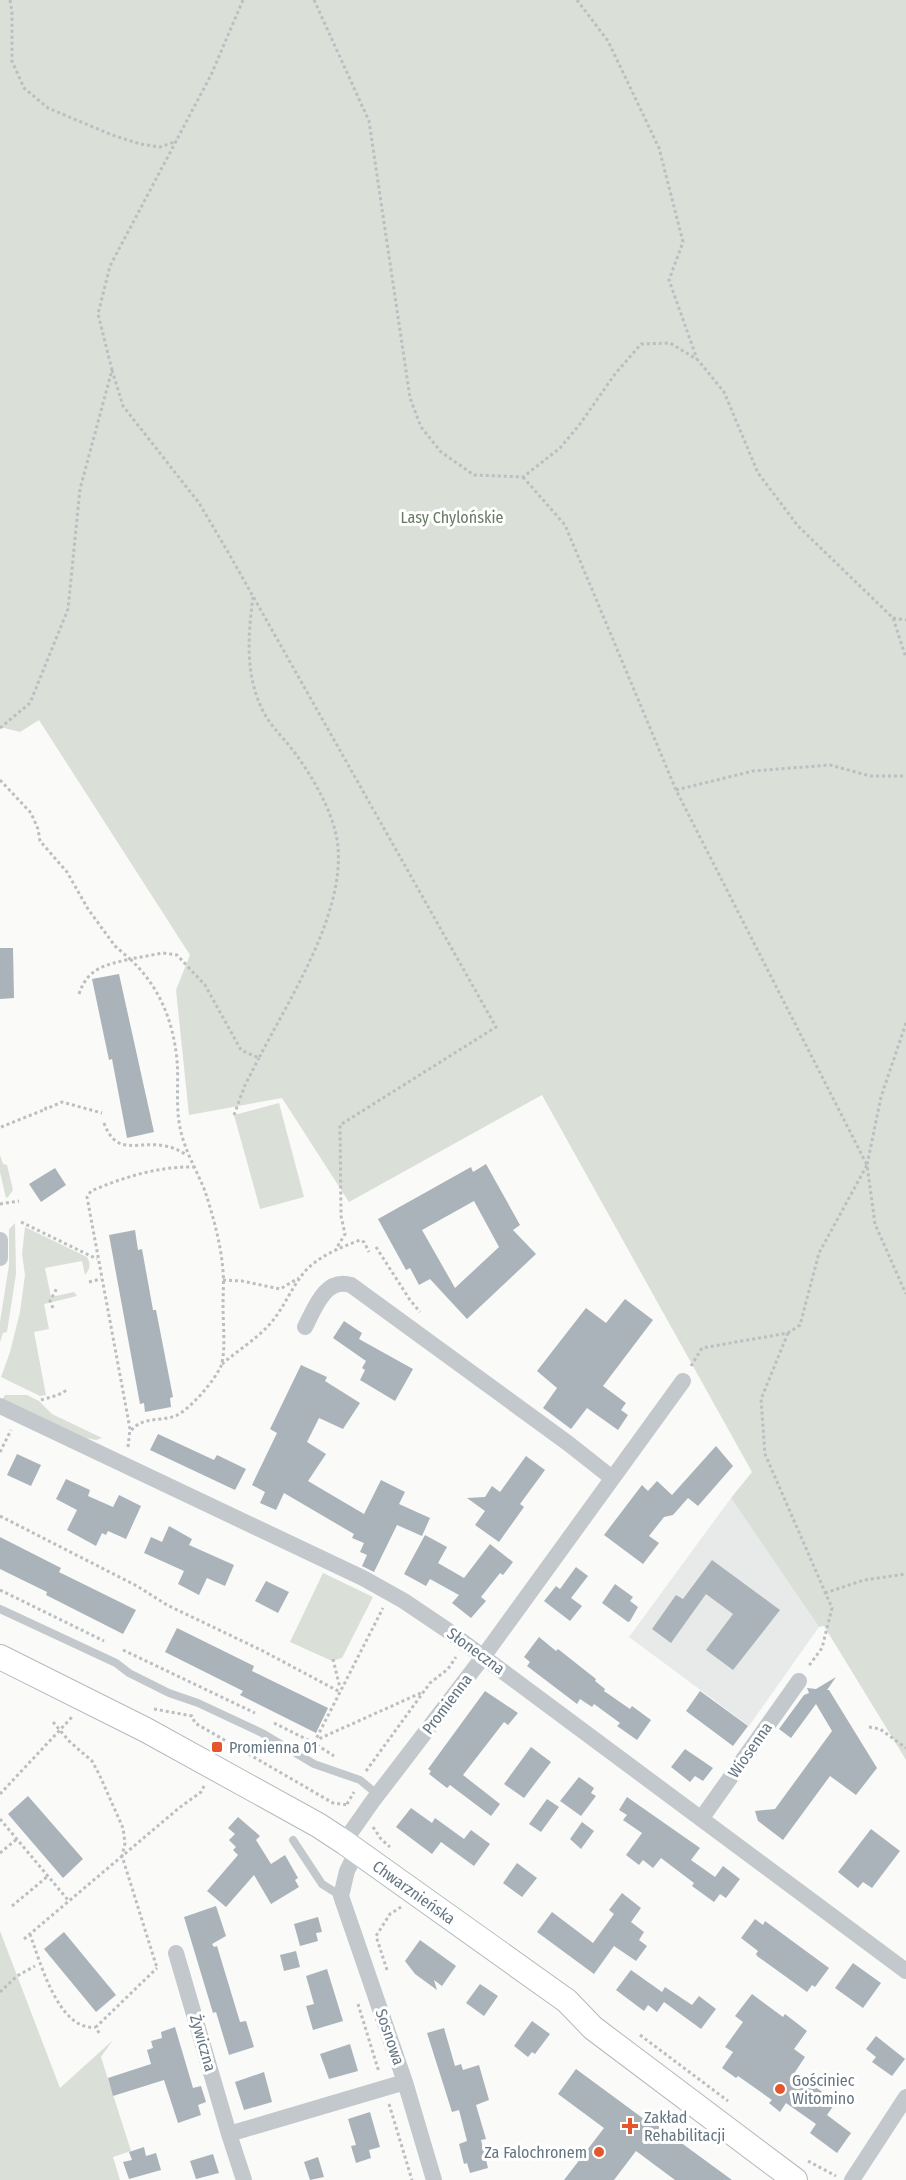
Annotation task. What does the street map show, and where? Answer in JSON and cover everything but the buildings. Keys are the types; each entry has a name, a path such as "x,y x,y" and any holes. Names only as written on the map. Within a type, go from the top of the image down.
{"main road":[{"name":"Chwarznieńska","path":"0,1657 146,1730 308,1820 350,1846 567,2001 593,2028 795,2180"}],"street":[{"path":"0,1240 0,1258"},
{"path":"305,1327 321,1297 329,1289 334,1285 344,1283 351,1285 569,1444 612,1479"},
{"name":"Promienna","path":"350,1846 362,1815 483,1657 683,1381"},
{"name":"Słoneczna","path":"0,1406 390,1593 483,1657 906,1971"},
{"name":"Wiosenna","path":"701,1819 799,1681"},
{"path":"341,1896 350,1846"},
{"name":"Sosnowa","path":"341,1896 405,2082 434,2180"},
{"name":"Żywiczna","path":"176,1953 244,2180"},
{"path":"229,2134 405,2082"},
{"path":"845,2179 906,2097"}],"lane":[{"path":"0,1609 116,1663 129,1673 169,1694 198,1704 262,1733 314,1764 360,1780 378,1795"},
{"path":"293,1840 322,1884 341,1896"}],"path":[{"path":"10,0 12,61 24,88 48,108 112,135 140,144 160,147 178,140"},
{"path":"243,0 212,75 123,239 111,266 98,314 123,406 199,503 496,1027 340,1125 341,1216 345,1234 336,1249"},
{"path":"314,0 369,121 410,398 421,427 441,452 474,475 523,477 560,448 615,374 641,344 670,343 698,360"},
{"path":"577,0 608,41 659,148 683,242 669,280 698,360 724,392 758,474 798,526 893,618 906,658"},
{"path":"0,728 30,703 68,609 80,489 112,370"},
{"path":"523,477 565,525 676,790 867,1166 875,1224 906,1294"},
{"path":"234,1115 245,1085 298,984 327,920 336,878 338,847 331,820 320,794 294,753 262,710 252,680 249,653 253,596"},
{"path":"893,618 906,620"},
{"path":"676,790 753,771 830,765 870,776 906,776"},
{"path":"0,780 31,813 40,841 67,872 88,909 115,946 143,971 156,990 168,1015 177,1060 177,1117 187,1155 195,1167 217,1233 223,1280 222,1364"},
{"path":"79,994 85,980 92,972 106,965 130,958 163,953 177,955 205,986 241,1050 259,1058"},
{"path":"683,1381 702,1348 788,1334 800,1325 819,1253 867,1166 881,1097 906,1023"},
{"path":"1,1127 62,1102 102,1113"},
{"path":"104,1123 114,1142 128,1145 164,1145 187,1155"},
{"path":"128,1448 130,1432 87,1197 89,1192 132,1175 177,1167 195,1167"},
{"path":"0,1204 19,1202"},
{"path":"21,1222 97,1259"},
{"path":"130,1432 142,1421 176,1416 201,1395 222,1364 267,1327 284,1307 300,1277 311,1265 336,1249 360,1240 364,1242 369,1252"},
{"path":"376,1247 410,1300 424,1317"},
{"path":"223,1280 242,1281 280,1289 300,1277"},
{"path":"89,1282 101,1279"},
{"path":"53,1308 50,1301 57,1288"},
{"path":"788,1334 761,1400 765,1454 832,1608 822,1648 799,1681"},
{"path":"41,1400 67,1390"},
{"path":"0,1452 21,1416"},
{"path":"0,1516 137,1586 167,1605 182,1610 340,1691"},
{"path":"825,1593 864,1580 906,1575"},
{"path":"0,1590 106,1642"},
{"path":"314,1741 390,1593"},
{"path":"363,1775 430,1683 448,1669 465,1644"},
{"path":"116,1647 262,1717"},
{"path":"333,1659 340,1691"},
{"path":"272,1722 314,1743 314,1741 424,1691"},
{"path":"0,1794 74,1714"},
{"path":"192,1716 195,1723 259,1761 333,1803 347,1804 362,1815 376,1830"},
{"path":"53,1722 69,1741 92,1761 123,1828 125,1843 122,1856 157,1968"},
{"path":"869,1727 880,1729 906,1748"},
{"path":"24,1939 68,1900 201,1792 205,1785"},
{"path":"0,1819 68,1900"},
{"path":"0,1854 17,1839"},
{"path":"12,1906 48,1876"},
{"path":"30,1934 52,1996 78,2025 87,2028 96,2027 157,1968 176,1953"},
{"path":"0,1992 17,1976 35,1966"},
{"path":"358,2004 412,2180"},
{"path":"96,2027 99,2033"},
{"path":"716,2091 731,2103"},
{"path":"799,2155 845,2179"}],"shaded area":[{"path":"731,1498 819,1627 749,1726 629,1637"}],"green space":[{"name":"Lasy Chylońskie","path":"0,0 906,0 906,1760 824,1626 819,1627 731,1498 752,1472 542,1095 349,1202 282,1098 189,1115 176,990 190,955 39,720 20,732 0,727"},
{"path":"279,1103 304,1197 260,1209 234,1115"},
{"path":"0,1155 3,1164 7,1165 13,1190 6,1198 0,1172"},
{"path":"15,1223 16,1274 7,1332 3,1333 0,1342 0,1322 9,1265 9,1229"},
{"path":"25,1227 87,1257 89,1264 85,1275 82,1261 45,1268 51,1297 74,1292 77,1296 44,1304 49,1329 34,1332 46,1395 40,1396 1,1377 20,1312 25,1275 22,1254"},
{"path":"5,1395 27,1395 39,1401 52,1414 102,1438 96,1440 86,1438 2,1400"},
{"path":"323,1573 373,1597 342,1658 332,1661 290,1642"},
{"path":"0,1931 60,2088 113,2040 101,2057 131,2151 113,2157 120,2180 0,2180"}],"place":[{"name":"Promienna 01","path":"217,1747"},
{"name":"Gościniec Witomino","path":"780,2089"},
{"name":"Zakład Rehabilitacji","path":"630,2126"},
{"name":"Za Falochronem","path":"599,2152"}]}
